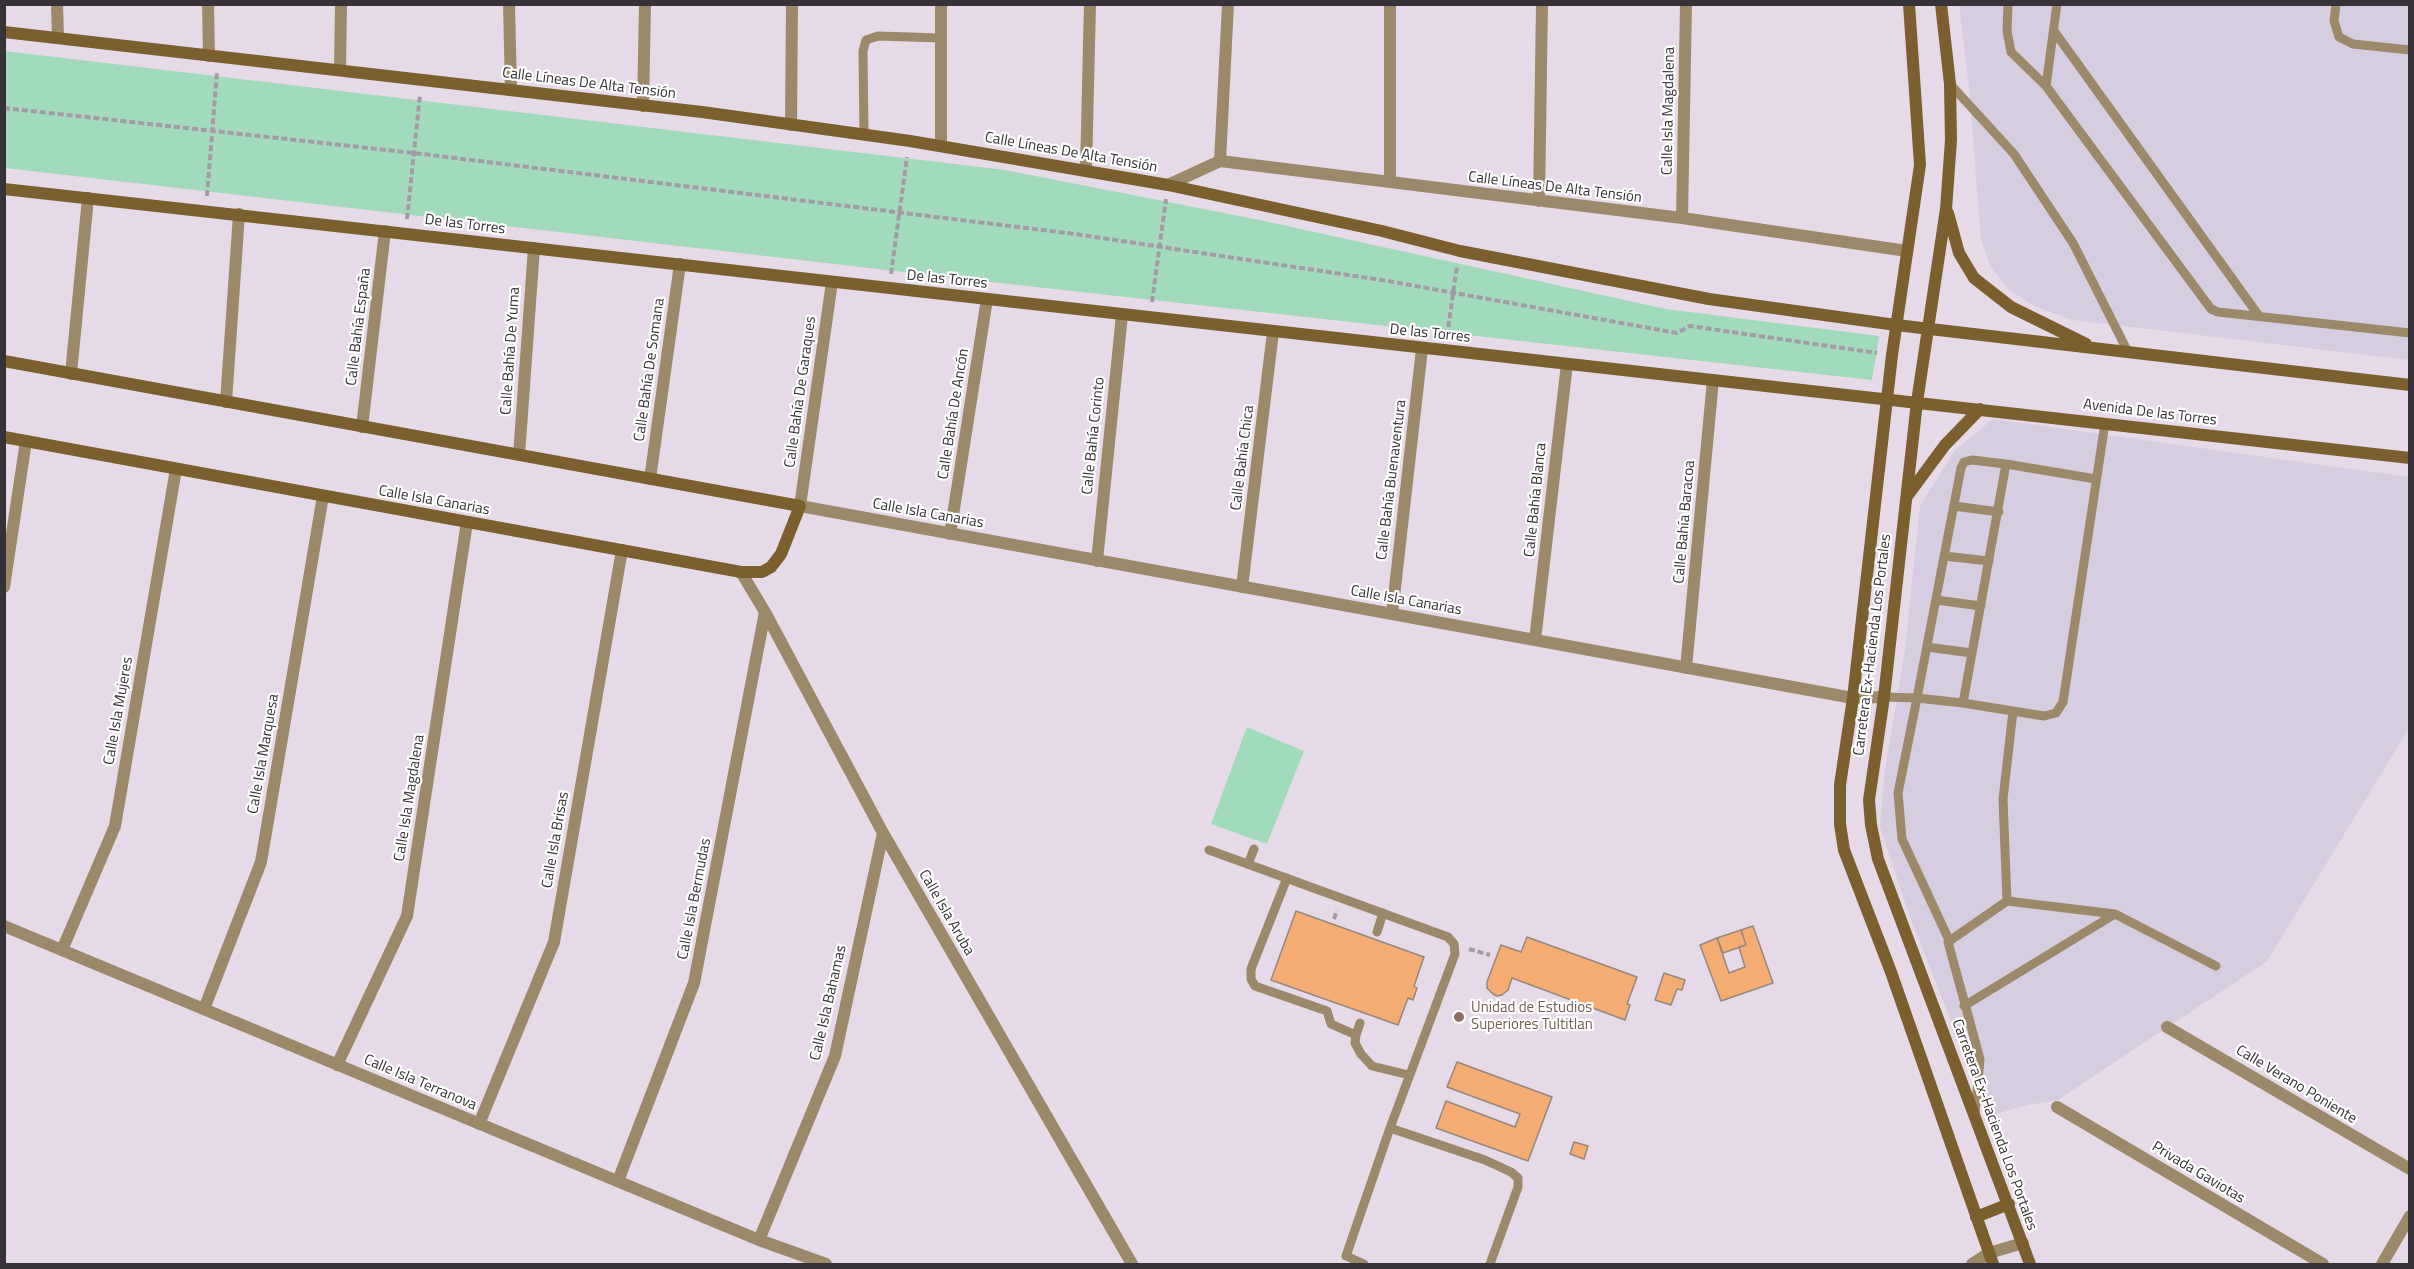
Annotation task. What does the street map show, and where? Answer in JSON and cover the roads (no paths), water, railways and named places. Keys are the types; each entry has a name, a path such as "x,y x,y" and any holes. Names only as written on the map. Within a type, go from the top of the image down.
{"main road":[{"name":"Carretera Ex-Hacienda Los Portales","path":"1909,4 1920,165 1892,355 1853,698 1840,785 1840,824 1844,850 1891,972 1991,1259"},
{"name":"Carretera Ex-Hacienda Los Portales","path":"1941,4 1950,84 1951,140 1946,209 1917,402 1884,697 1869,800 1878,859 2030,1264"},
{"name":"Calle Líneas De Alta Tensión","path":"4,32 511,90 910,141 1168,185 1382,231 1460,251 1709,299 1896,325"},
{"name":"De las Torres","path":"4,189 1887,399"},
{"path":"1946,209 1959,253 1974,278 2010,307 2096,348"},
{"path":"1896,325 2409,385"},
{"path":"4,362 800,506"},
{"name":"Avenida De las Torres","path":"1887,399 2409,458"},
{"path":"1907,496 1945,445 1980,409"},
{"name":"Calle Isla Canarias","path":"4,438 741,572 762,572 771,567 781,554 800,506"},
{"path":"1976,1217 2009,1204"}],"street":[{"path":"57,4 58,38"},
{"path":"208,4 213,56"},
{"path":"340,70 341,4"},
{"path":"509,4 511,90"},
{"path":"643,106 645,4"},
{"path":"790,125 792,4"},
{"path":"940,146 941,4"},
{"path":"1086,170 1090,4"},
{"path":"1220,161 1228,4"},
{"path":"1390,4 1390,182"},
{"path":"1539,201 1542,4"},
{"name":"Calle Isla Magdalena","path":"1682,218 1686,4"},
{"name":"Calle Líneas De Alta Tensión","path":"1168,185 1220,161 1682,218 1907,251"},
{"path":"71,374 88,198"},
{"path":"226,402 239,214"},
{"name":"Calle Bahía España","path":"362,427 385,231"},
{"name":"Calle Bahía De Yuma","path":"519,455 534,248"},
{"name":"Calle Bahía De Somana","path":"650,479 680,264"},
{"name":"Calle Bahía De Garaques","path":"800,506 832,282"},
{"name":"Calle Bahía De Ancón","path":"950,534 987,299"},
{"name":"Calle Bahía Corinto","path":"1097,561 1122,315"},
{"name":"Calle Bahía Chica","path":"1242,587 1274,332"},
{"name":"Calle Bahía Buenaventura","path":"1392,614 1422,348"},
{"name":"Calle Bahía Blanca","path":"1535,640 1567,364"},
{"name":"Calle Bahía Baracoa","path":"1686,668 1713,380"},
{"path":"4,587 26,441"},
{"name":"Calle Isla Mujeres","path":"62,950 115,826 176,469"},
{"name":"Calle Isla Marquesa","path":"204,1009 261,862 323,496"},
{"name":"Calle Isla Canarias","path":"800,506 1853,698 1884,697"},
{"name":"Calle Isla Magdalena","path":"337,1065 407,916 467,522"},
{"name":"Calle Isla Brisas","path":"479,1124 554,942 622,550"},
{"name":"Calle Isla Aruba","path":"741,572 765,612 883,833 1132,1264"},
{"name":"Calle Isla Bermudas","path":"618,1181 694,983 765,612"},
{"name":"Calle Isla Bahamas","path":"759,1240 835,1056 883,833"},
{"name":"Calle Isla Terranova","path":"4,926 759,1240 826,1264"},
{"name":"Calle Verano Poniente","path":"2168,1027 2409,1169"},
{"name":"Privada Gaviotas","path":"2057,1107 2323,1264"},
{"path":"2382,1264 2409,1216"},
{"path":"1972,1264 1991,1259 2022,1243"}],"lane":[{"path":"2008,4 2007,31 2011,52 2046,86 2211,309 2218,312 2409,333"},
{"path":"2046,86 2057,4"},
{"path":"2336,4 2334,21 2339,37 2354,44 2409,50"},
{"path":"2054,31 2259,316"},
{"path":"864,135 863,51 866,40 878,36 941,38"},
{"path":"1950,84 2021,164 2073,243 2128,352"},
{"path":"1884,697 1963,703 2044,716 2056,713 2062,702 2104,423"},
{"path":"1975,1114 1980,1059 1964,1006 1949,940 1902,839 1898,794 1964,462 1971,460 2006,464 2096,479"},
{"path":"1963,703 2006,464"},
{"path":"1954,506 1999,512"},
{"path":"1944,556 1989,561"},
{"path":"1936,600 1981,606"},
{"path":"1927,647 1972,653"},
{"path":"2007,901 2003,799 2013,711"},
{"path":"1248,864 1254,849"},
{"path":"1209,850 1448,936 1454,944 1455,954 1390,1128 1348,1260 1364,1264"},
{"path":"1287,878 1251,969 1251,980 1256,986 1327,1011 1331,1024 1356,1035"},
{"path":"1949,940 2007,901 2115,915 2216,966"},
{"path":"1377,932 1383,913"},
{"path":"1964,1006 2115,915"},
{"path":"1360,1023 1355,1043 1372,1066 1409,1075"},
{"path":"1390,1128 1485,1160 1511,1172 1518,1178 1518,1187 1490,1264"}],"place":[{"name":"Unidad de Estudios Superiores Tultitlan","path":"1459,1017"}]}
